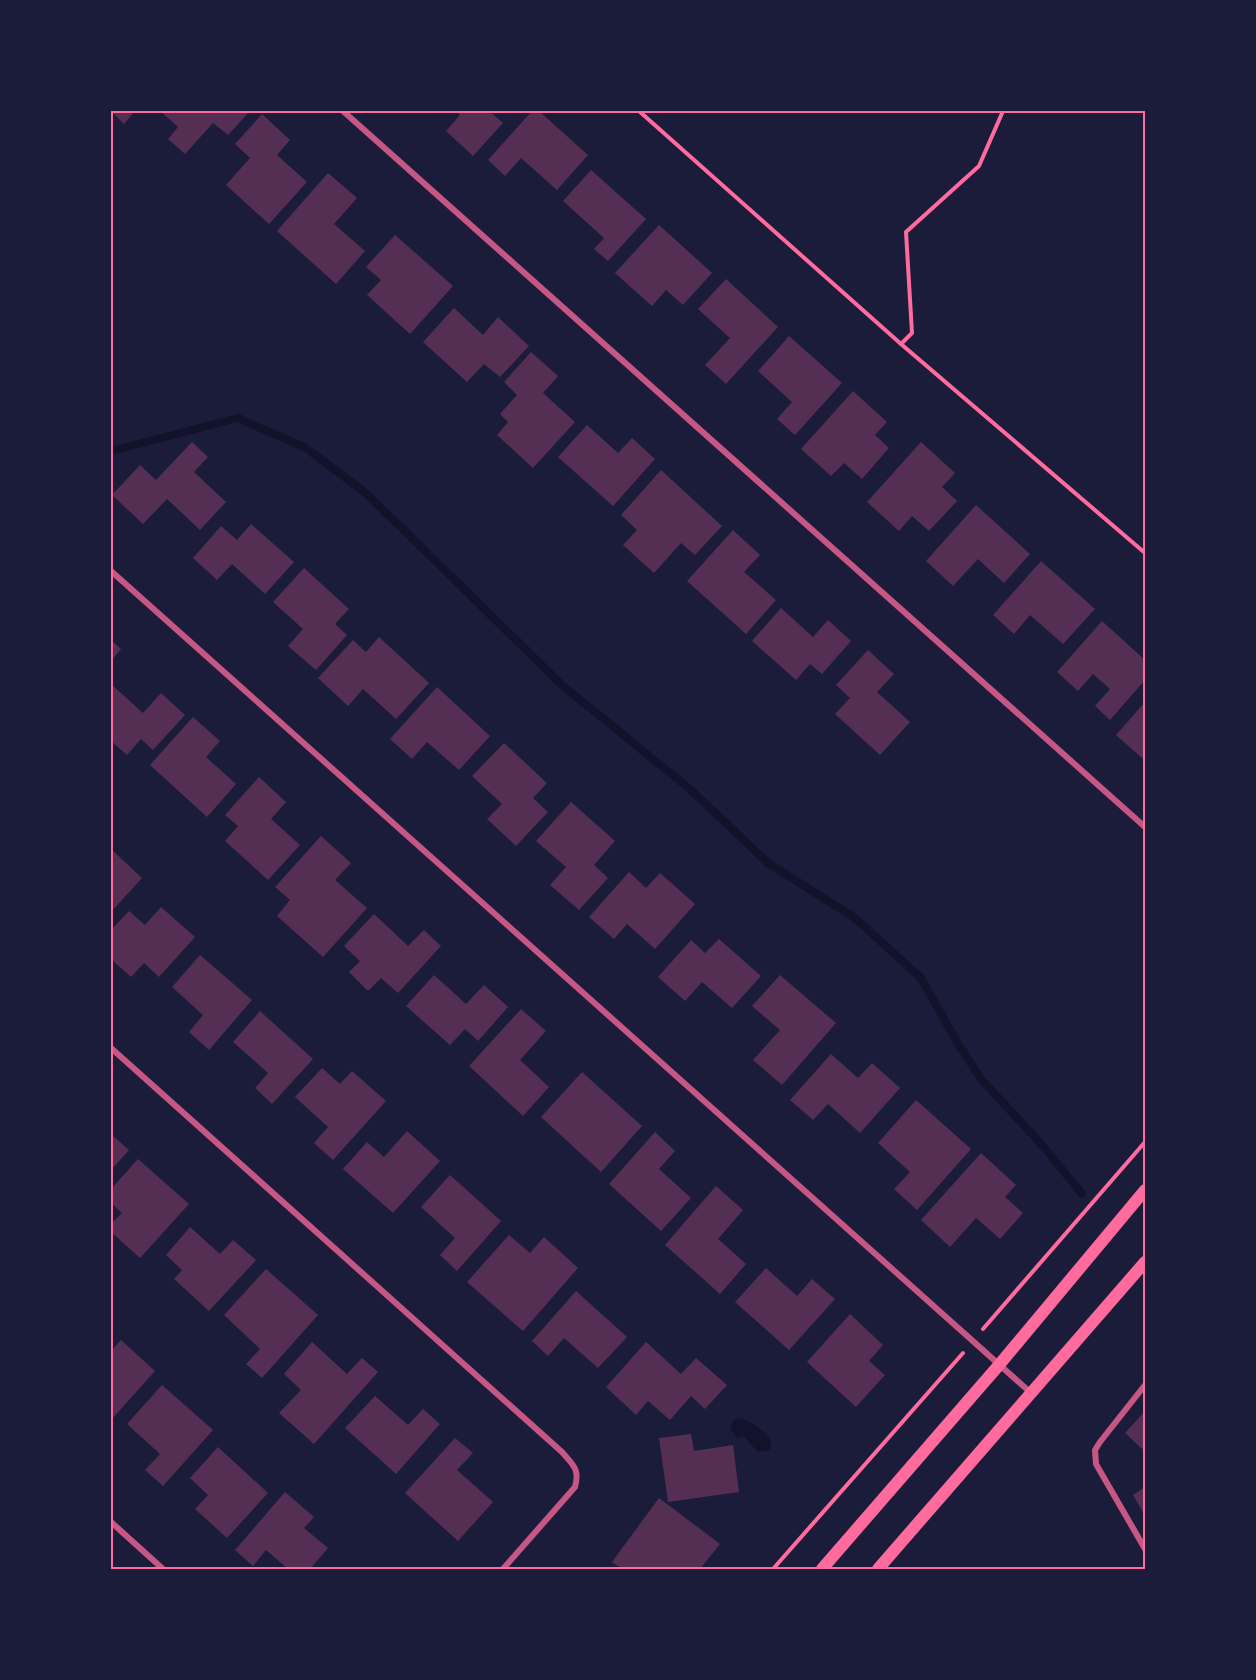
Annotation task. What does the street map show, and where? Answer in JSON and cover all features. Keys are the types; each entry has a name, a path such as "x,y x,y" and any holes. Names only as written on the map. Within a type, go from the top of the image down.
{"main road":[{"path":"822,1569 999,1365 1145,1190"},
{"path":"878,1569 1145,1262"}],"street":[{"path":"343,111 1145,827"},
{"path":"111,571 1032,1393"},
{"path":"111,1048 554,1445 575,1467 578,1476 575,1487 503,1569"},
{"path":"1145,1385 1095,1450 1096,1464 1145,1549"},
{"path":"111,1522 163,1569"}],"path":[{"path":"639,111 901,344 1145,553"},
{"path":"901,344 912,333 906,232 979,166 1003,111"},
{"path":"988,1323 1145,1142"},
{"path":"773,1569 962,1354"}],"shaded area":[{"path":"737,1418 746,1420 762,1431 771,1443 770,1448 766,1451 757,1451 744,1436 737,1438 731,1430 731,1424"}],"building":[{"path":"111,111 135,111 124,124"},
{"path":"160,111 250,111 228,135 213,123 185,154 168,139 178,127"},
{"path":"456,111 489,111 503,123 473,156 446,131 460,115"},
{"path":"532,111 539,111 588,155 557,190 521,158 505,176 488,160"},
{"path":"262,114 290,140 277,155 307,182 269,224 226,185 250,158 235,144"},
{"path":"591,170 646,219 608,261 594,249 604,238 563,201"},
{"path":"328,173 357,198 334,224 365,251 336,284 277,231"},
{"path":"659,225 712,273 683,305 666,290 652,306 615,273"},
{"path":"395,235 453,286 410,334 367,295 381,280 366,267"},
{"path":"726,279 778,327 726,384 705,365 730,338 698,309"},
{"path":"454,308 483,335 498,317 529,346 500,377 484,364 467,382 423,342"},
{"path":"789,336 842,383 795,435 777,419 792,402 758,371"},
{"path":"531,352 558,376 543,393 575,422 533,468 497,435 508,422 500,414 517,395 504,382"},
{"path":"853,391 887,422 875,435 889,448 862,479 844,463 831,476 801,449"},
{"path":"587,425 618,453 632,438 655,459 613,506 558,457"},
{"path":"192,442 208,457 194,472 226,502 200,530 167,499 143,524 112,495 140,465 156,480"},
{"path":"921,442 955,473 942,487 957,501 929,531 912,516 899,531 867,502"},
{"path":"661,470 722,526 695,555 681,543 654,573 623,545 637,530 621,515"},
{"path":"976,505 1030,554 1004,583 978,559 953,586 926,561"},
{"path":"251,524 294,562 265,594 232,564 217,580 193,558 221,526 237,540"},
{"path":"733,530 760,555 744,572 776,600 746,634 687,581"},
{"path":"1041,561 1095,609 1063,644 1030,615 1014,634 993,615"},
{"path":"304,568 349,609 335,624 347,635 316,670 288,646 303,629 273,602"},
{"path":"781,608 813,637 828,620 851,641 822,674 810,664 796,680 752,641"},
{"path":"1102,621 1145,660 1145,680 1110,720 1095,706 1110,689 1093,674 1078,691 1057,672"},
{"path":"379,637 429,683 396,719 363,689 348,706 318,678 353,640 366,652"},
{"path":"111,640 121,649 111,661"},
{"path":"868,650 894,674 877,692 910,722 880,755 835,714 850,698 836,685"},
{"path":"111,684 143,713 161,693 185,715 153,750 141,739 127,755 111,741"},
{"path":"437,687 490,736 459,770 427,742 412,759 390,739"},
{"path":"1145,702 1145,755 1142,758 1116,735"},
{"path":"193,717 220,741 206,757 236,784 207,817 150,765"},
{"path":"504,743 547,783 533,798 548,812 516,846 487,819 502,804 472,776"},
{"path":"259,777 286,802 271,819 300,845 268,880 225,841 238,826 225,815"},
{"path":"571,802 615,841 594,865 608,878 579,910 550,885 566,867 536,841"},
{"path":"321,836 351,863 335,880 367,908 323,957 277,916 290,900 275,887"},
{"path":"111,849 142,878 111,912"},
{"path":"629,872 646,888 660,873 695,904 655,949 627,924 614,939 589,917"},
{"path":"161,907 195,937 159,977 144,963 131,977 111,959 111,930 129,911 145,925"},
{"path":"374,914 408,946 424,930 441,946 398,993 381,978 368,991 349,972 360,961 344,946"},
{"path":"719,939 761,976 732,1008 702,982 685,1001 658,977 691,940 705,953"},
{"path":"200,955 252,1000 209,1050 189,1032 203,1015 172,987"},
{"path":"434,975 466,1004 484,985 508,1007 478,1041 465,1029 450,1045 406,1006"},
{"path":"780,975 836,1023 782,1085 753,1060 780,1030 752,1006"},
{"path":"521,1009 546,1031 520,1060 549,1087 523,1116 469,1066"},
{"path":"260,1011 313,1059 272,1104 255,1088 268,1073 233,1042"},
{"path":"831,1054 858,1078 872,1063 900,1088 860,1133 828,1104 813,1120 790,1100"},
{"path":"322,1068 340,1084 352,1071 386,1101 333,1160 314,1143 328,1127 295,1097"},
{"path":"582,1072 642,1126 601,1172 541,1117"},
{"path":"916,1100 971,1149 917,1210 894,1189 910,1172 878,1143"},
{"path":"407,1131 440,1161 393,1213 343,1169 367,1142 384,1157"},
{"path":"655,1132 675,1151 659,1169 691,1198 661,1231 609,1184"},
{"path":"111,1134 129,1150 111,1170"},
{"path":"981,1153 1016,1185 1005,1197 1023,1213 1000,1239 976,1218 950,1247 921,1220"},
{"path":"138,1159 189,1204 140,1258 111,1232 111,1224 122,1213 111,1203 111,1189"},
{"path":"450,1175 501,1221 457,1271 440,1255 455,1238 421,1207"},
{"path":"716,1186 743,1210 718,1239 746,1264 720,1294 665,1245"},
{"path":"190,1227 220,1254 233,1240 256,1260 209,1311 174,1279 182,1270 166,1255"},
{"path":"509,1235 530,1253 544,1237 578,1268 523,1331 467,1282"},
{"path":"766,1268 797,1296 812,1279 835,1299 789,1350 735,1302"},
{"path":"266,1269 318,1315 262,1378 246,1364 260,1349 224,1315"},
{"path":"576,1291 627,1337 598,1368 564,1338 548,1356 532,1341"},
{"path":"850,1314 883,1345 869,1361 885,1375 856,1407 807,1362"},
{"path":"121,1340 155,1371 111,1420 111,1351"},
{"path":"312,1342 347,1374 362,1358 378,1372 314,1444 279,1413 301,1390 284,1374"},
{"path":"646,1342 681,1374 696,1358 727,1385 705,1409 691,1396 670,1420 648,1401 636,1415 606,1387"},
{"path":"162,1385 213,1430 163,1486 145,1470 160,1454 127,1424"},
{"path":"375,1396 408,1425 423,1409 440,1424 396,1474 345,1428"},
{"path":"1145,1411 1145,1446 1142,1449 1125,1433"},
{"path":"691,1434 694,1451 733,1445 739,1492 668,1502 659,1438"},
{"path":"455,1438 473,1453 457,1470 493,1502 458,1541 405,1493"},
{"path":"218,1447 268,1493 227,1538 195,1509 208,1495 190,1478"},
{"path":"1145,1487 1145,1516 1133,1495"},
{"path":"285,1492 314,1517 304,1528 328,1548 310,1569 288,1569 266,1550 253,1566 235,1550"},
{"path":"659,1498 720,1544 700,1569 622,1569 612,1562"}],"waterway":[{"path":"111,451 238,418 306,448 367,494 562,685 691,790 768,863 855,918 921,978 981,1079 1044,1147 1082,1194"}]}
